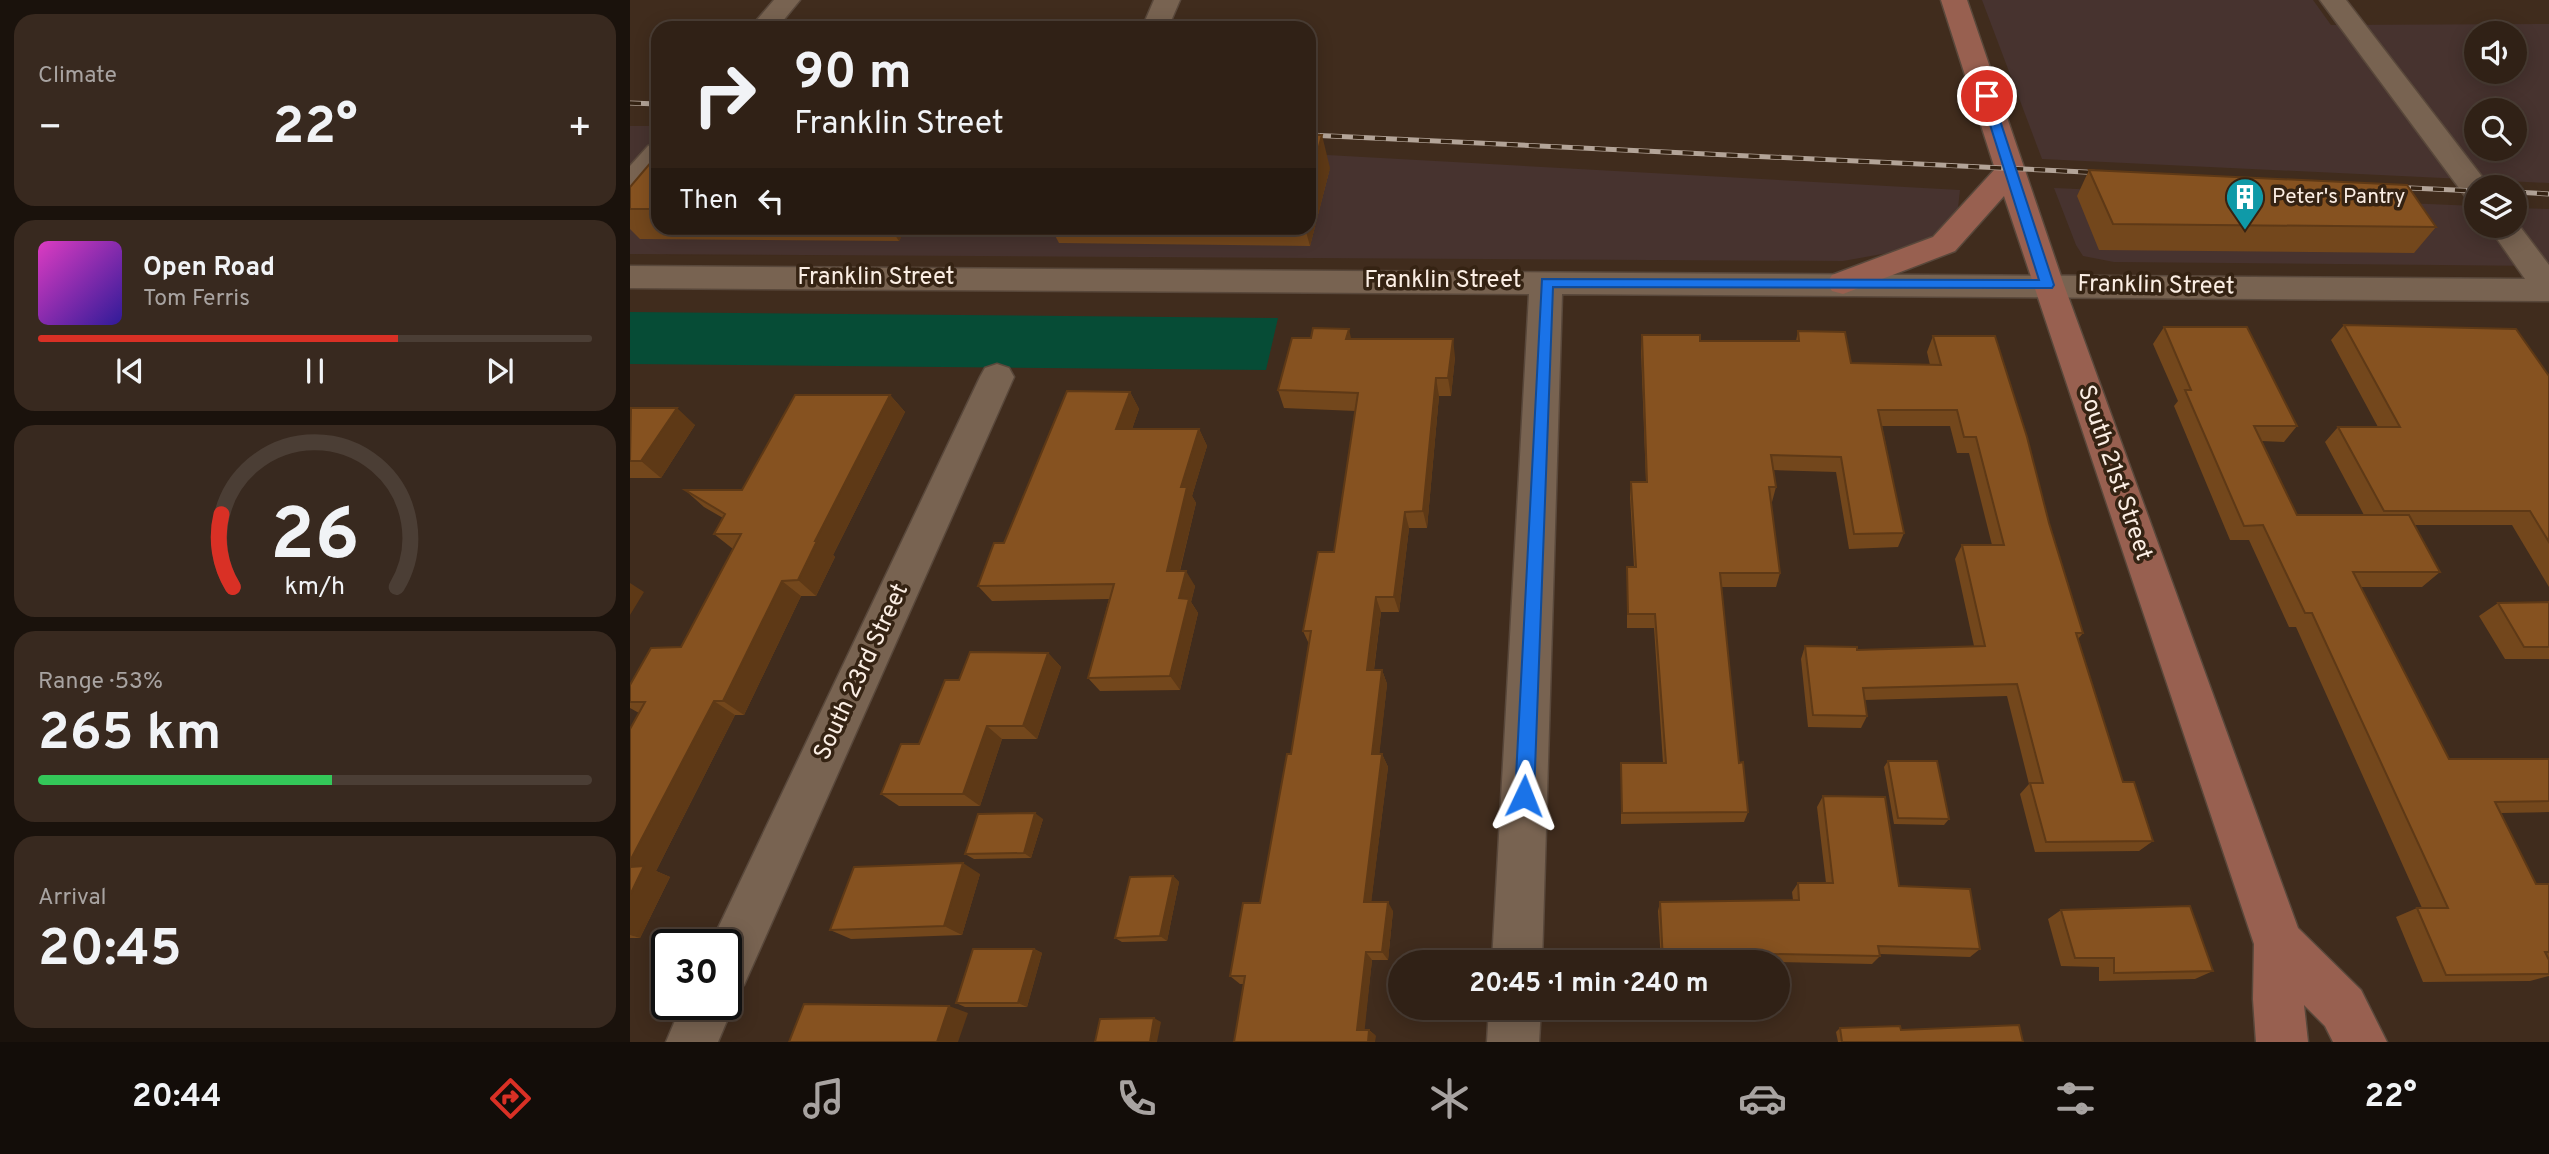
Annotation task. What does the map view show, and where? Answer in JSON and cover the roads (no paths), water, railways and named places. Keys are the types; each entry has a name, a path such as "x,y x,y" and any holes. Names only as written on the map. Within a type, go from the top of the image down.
{"main road":[{"name":"South 21st Street","path":"1954,0 2048,285 2279,944 2278,999 2282,1042"},
{"path":"1843,283 1944,244 2011,169"},
{"name":"South 21st Street","path":"2279,944 2343,1008 2361,1042"}],"street":[{"path":"769,21 787,0"},
{"path":"1158,21 1167,0"},
{"path":"2333,0 2465,175"},
{"path":"630,185 651,160"},
{"path":"2512,238 2549,289"},
{"name":"Franklin Street","path":"630,277 2549,289"},
{"path":"1518,950 1546,282"},
{"name":"South 23rd Street","path":"742,932 997,377"},
{"path":"692,1042 702,1020"},
{"path":"1513,1042 1514,1020"}],"railway":[{"path":"630,103 651,104"},
{"path":"1316,135 2106,173"},
{"path":"2389,187 2464,190"},
{"path":"2527,193 2549,194"}],"place":[{"name":"Peter's Pantry","path":"2245,231"}]}
